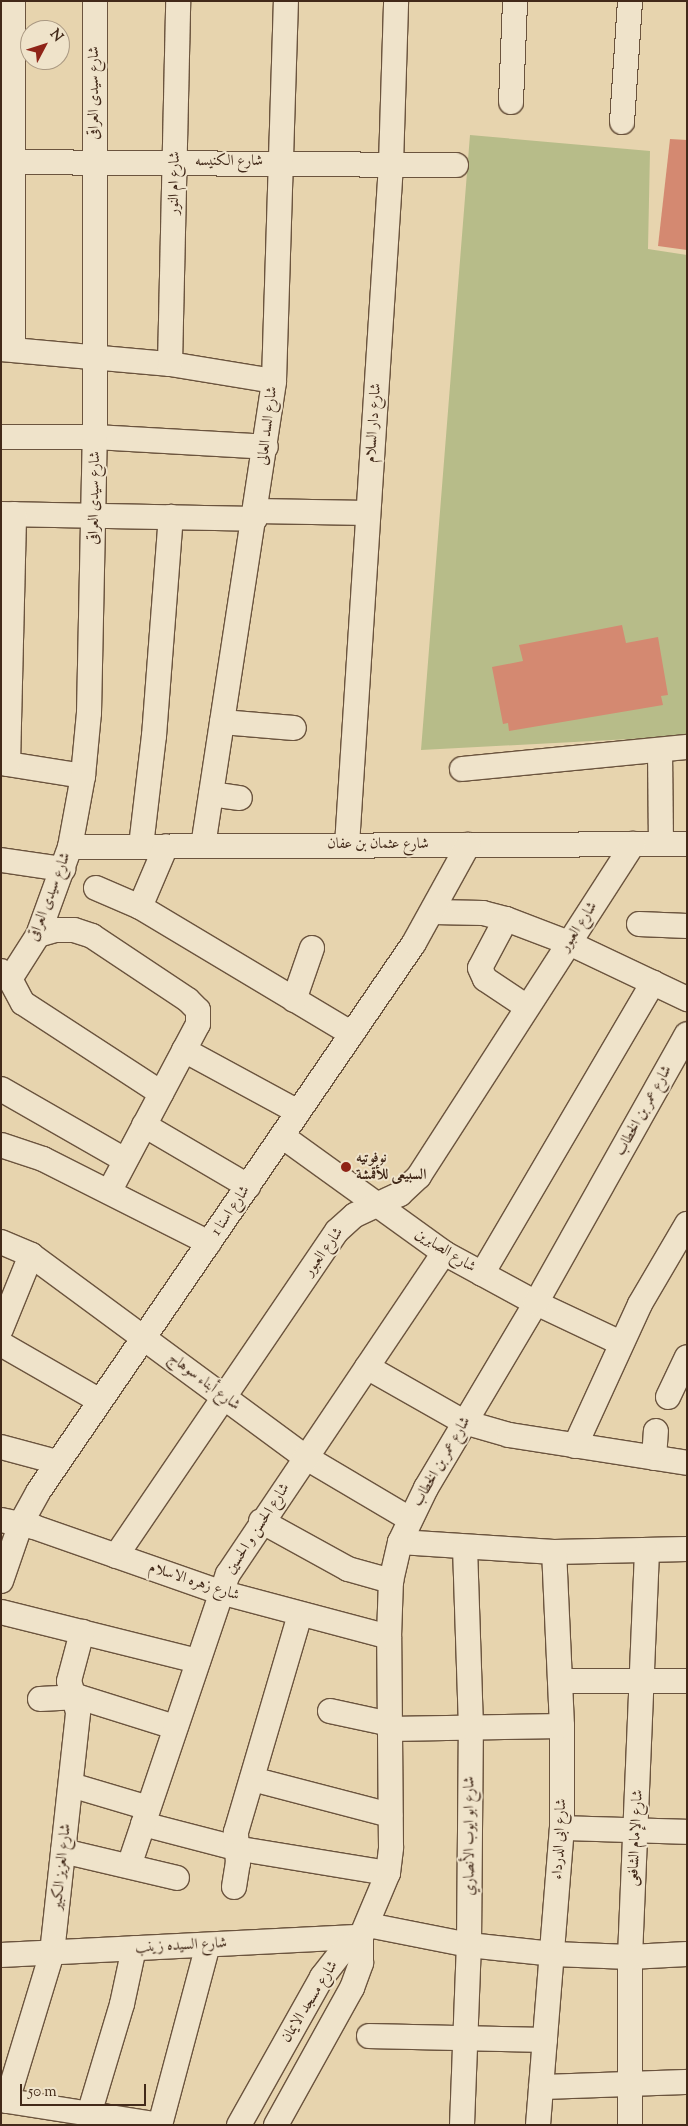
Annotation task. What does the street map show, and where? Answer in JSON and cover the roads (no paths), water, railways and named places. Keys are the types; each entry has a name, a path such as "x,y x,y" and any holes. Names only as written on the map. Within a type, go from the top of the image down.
{"street":[{"path":"13,1 7,162 7,349 170,364 274,381"},
{"name":"شارع سيدى العراقى","path":"6,975 38,935 70,847 83,776 93,649 95,1"},
{"name":"شارع ام النور","path":"170,364 178,1"},
{"name":"شارع السد العالى","path":"203,846 256,515 274,381 286,1"},
{"name":"شارع دار السلام","path":"347,845 391,164 396,1"},
{"path":"511,102 515,1"},
{"path":"622,122 630,1"},
{"name":"شارع الكنيسه","path":"7,162 456,165"},
{"path":"1,437 95,437 266,447"},
{"path":"83,776 5,763 8,514 171,517 368,513"},
{"path":"141,846 155,726 171,517"},
{"path":"222,722 294,728"},
{"path":"462,770 687,747"},
{"path":"660,750 661,844"},
{"path":"211,794 240,798"},
{"name":"شارع العبور","path":"116,1556 337,1230 355,1215 400,1194 419,1176 633,844"},
{"name":"شارع عثمان بن عفان","path":"70,847 687,844"},
{"name":"شارع اسنا 1","path":"1,1581 11,1522 57,1462 145,1337 352,1034 434,912 468,845"},
{"path":"140,907 166,846"},
{"path":"1,860 63,869"},
{"path":"96,888 140,907 352,1034"},
{"path":"434,912 483,913 506,919 569,943 687,999"},
{"path":"506,919 480,968 485,979 527,1007"},
{"path":"639,924 687,926"},
{"path":"38,935 65,930 92,936 194,1004 198,1010 198,1024 108,1192"},
{"path":"294,1000 312,948"},
{"path":"6,975 23,1003 161,1093"},
{"path":"482,1274 653,983"},
{"name":"شارع عمر بن الخطاب","path":"365,1931 388,1873 391,1581 400,1542 410,1519 464,1422 536,1303 687,1034"},
{"path":"184,1050 298,1112"},
{"path":"1,1090 125,1160"},
{"path":"144,1125 248,1186"},
{"name":"شارع الصابرين","path":"282,1136 444,1253 536,1303 621,1343"},
{"path":"1,1144 43,1159 209,1243"},
{"path":"576,1446 621,1343 687,1224"},
{"name":"شارع أبناء سوهاج","path":"1,1242 30,1255 145,1337 305,1457 410,1519"},
{"name":"شارع الحسن و الحسين","path":"129,1866 220,1592 238,1556 444,1253"},
{"path":"1,1329 30,1255"},
{"path":"1,1344 100,1400"},
{"path":"668,1397 685,1363"},
{"path":"367,1367 464,1422 508,1435 687,1463"},
{"path":"654,1458 656,1432"},
{"path":"1,1447 57,1462"},
{"path":"261,1521 348,1569 391,1581"},
{"name":"شارع زهره الاسلام","path":"11,1522 220,1592 300,1615 389,1637"},
{"path":"400,1542 554,1552 647,1552 687,1549"},
{"name":"شارع ابو ايوب الأنصاري","path":"462,2125 469,1945 471,1728 465,1547"},
{"name":"شارع ابى الدرداء","path":"538,2125 562,1828 562,1726 554,1552"},
{"name":"شارع الإمام الشافعى","path":"630,2125 630,1957 647,1552"},
{"path":"1,1612 198,1660"},
{"path":"234,1887 238,1863 235,1848 236,1832 300,1615"},
{"name":"شارع العزيز الكبير","path":"4,2100 52,1953 78,1712 71,1696 69,1681 82,1632"},
{"path":"560,1681 687,1681"},
{"path":"40,1699 71,1696 175,1728"},
{"path":"330,1711 389,1727 562,1726"},
{"path":"252,1779 390,1814"},
{"path":"71,1785 145,1816 235,1848 388,1873"},
{"path":"562,1828 687,1832"},
{"path":"64,1851 177,1878"},
{"path":"365,1931 553,1954 630,1957 687,1954"},
{"name":"شارع السيده زينب","path":"1,1955 208,1945 365,1931"},
{"name":"شارع مسجد الايمان","path":"239,2125 322,1977 339,1955 365,1931"},
{"name":"شارع مسجد الايمان","path":"276,2125 352,1988 360,1963 365,1931"},
{"path":"4,2100 160,2125 208,1945"},
{"path":"89,2114 122,2004 134,1948"},
{"path":"369,2036 545,2040"},
{"path":"541,2087 687,2082"}],"place":[{"name":"نوفوتيه السبيعى للأقمشة","path":"346,1167"}]}
